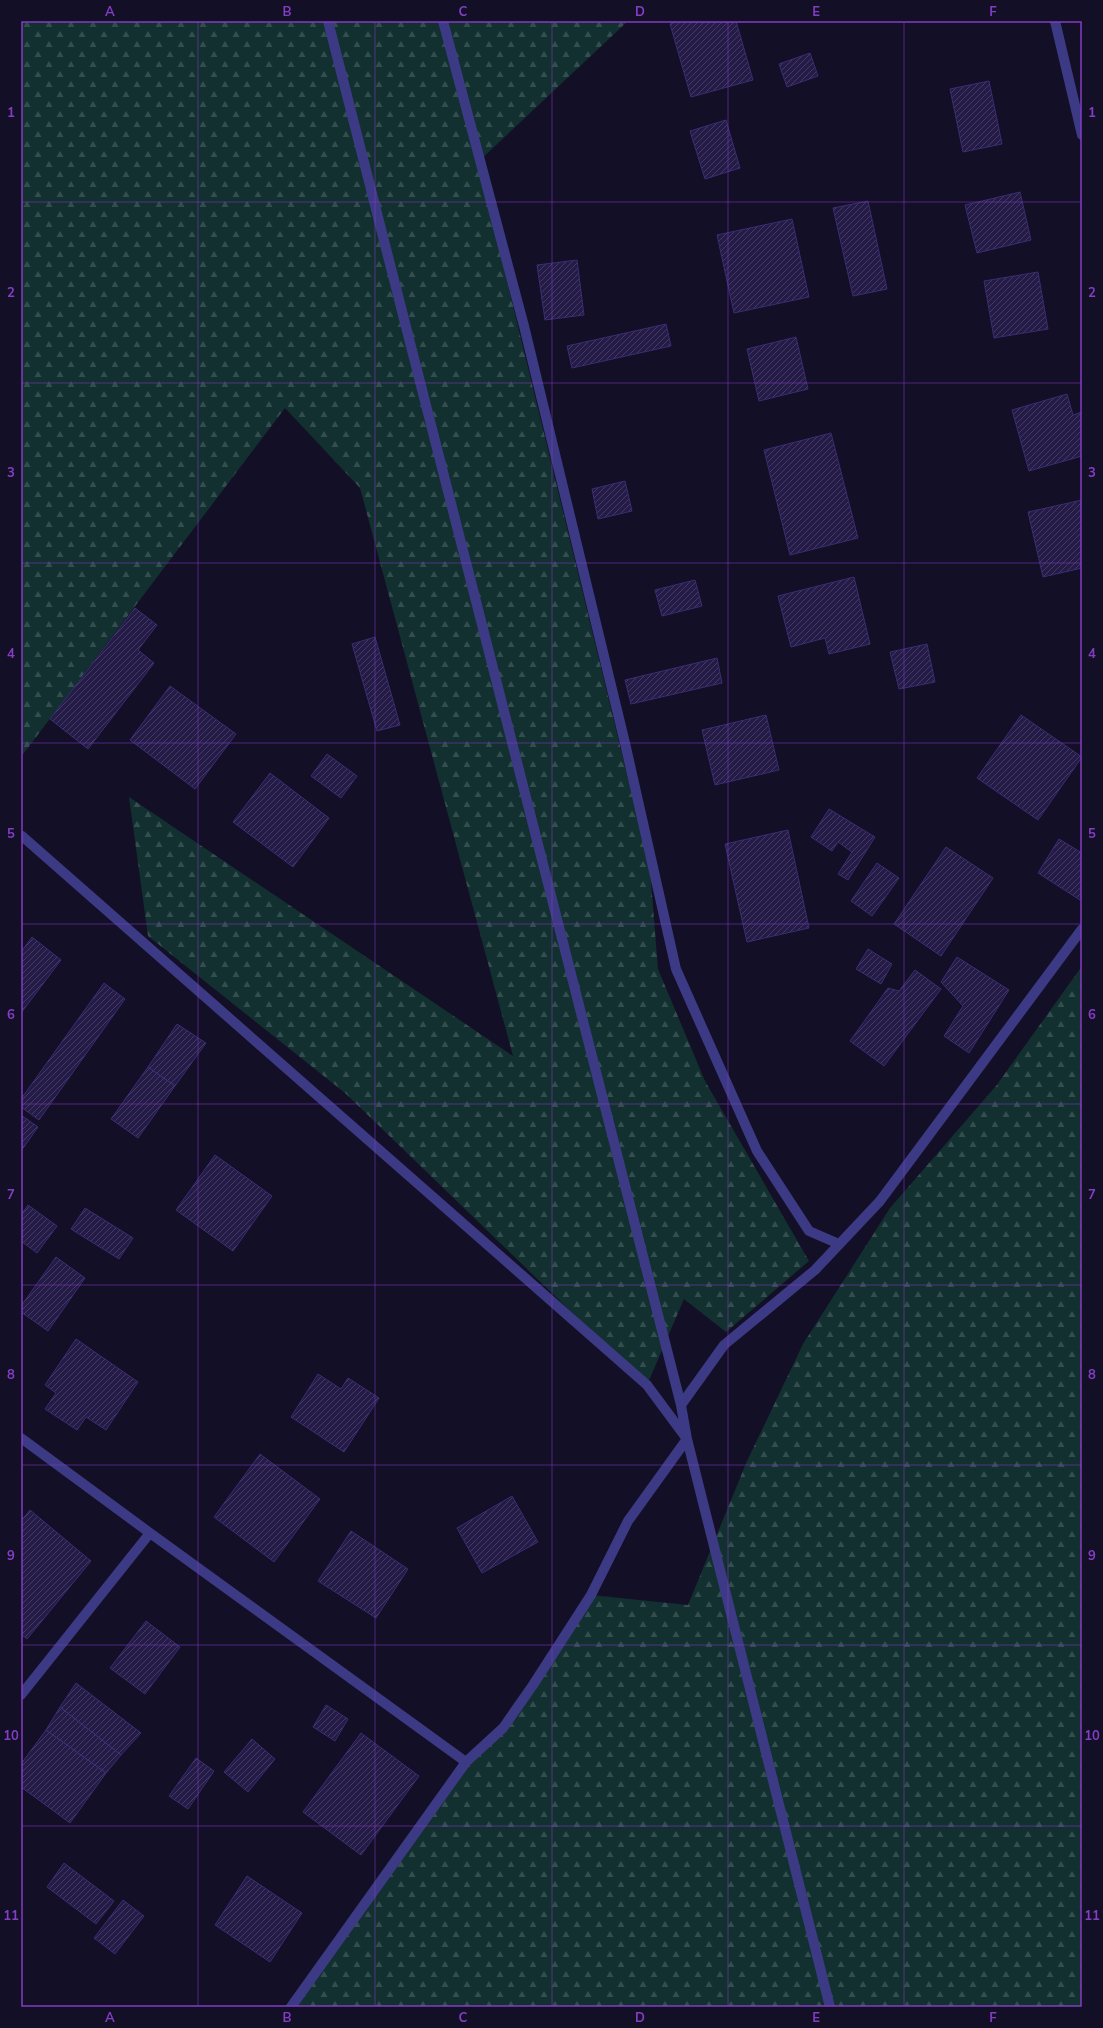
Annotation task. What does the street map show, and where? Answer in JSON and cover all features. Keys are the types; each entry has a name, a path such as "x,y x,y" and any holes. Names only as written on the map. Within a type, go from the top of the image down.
{"street":[{"path":"328,21 681,1405 687,1439 830,2007"},
{"path":"443,21 524,326 625,743 676,969 757,1151 809,1231 839,1244"},
{"path":"1055,21 1082,135"},
{"path":"22,836 647,1385 687,1439"},
{"path":"681,1405 724,1345 815,1270 880,1201 1082,928"},
{"path":"21,1438 150,1534 466,1762"},
{"path":"291,2007 466,1762 503,1728 533,1685 591,1595 628,1521 687,1439"},
{"path":"21,1695 150,1534"}],"green space":[{"path":"21,21 628,21 478,162 650,869 658,969 705,1081 809,1261 726,1332 684,1299 647,1385 345,1093 148,936 129,797 513,1056 360,488 285,408 21,757"},
{"path":"1082,966 1082,2007 291,2007 466,1762 503,1728 591,1595 688,1605 747,1461 803,1344 890,1208 996,1086"}],"building":[{"path":"679,21 736,21 753,80 691,97 670,24"},
{"path":"810,53 818,76 787,87 779,64"},
{"path":"989,81 1002,144 963,152 950,89"},
{"path":"726,120 740,168 705,179 690,131"},
{"path":"1020,192 1031,240 977,253 965,205"},
{"path":"868,201 887,289 853,296 833,208"},
{"path":"792,219 809,297 734,313 717,235"},
{"path":"577,260 584,315 545,320 537,265"},
{"path":"1038,272 1048,329 994,338 984,281"},
{"path":"666,324 671,346 572,368 567,346"},
{"path":"796,337 808,389 759,401 747,349"},
{"path":"1067,394 1073,415 1082,412 1082,456 1029,471 1012,410"},
{"path":"831,433 858,538 790,555 764,450"},
{"path":"625,481 632,511 598,519 592,489"},
{"path":"1082,500 1082,568 1043,577 1028,512"},
{"path":"854,577 870,644 829,654 825,638 791,647 778,596"},
{"path":"695,580 702,606 662,616 655,590"},
{"path":"135,608 157,625 138,650 154,663 88,749 50,719"},
{"path":"375,637 400,725 377,731 352,644"},
{"path":"927,644 935,682 899,689 890,652"},
{"path":"717,658 722,683 631,704 625,680"},
{"path":"170,686 236,734 195,789 130,740"},
{"path":"766,715 779,770 715,785 702,730"},
{"path":"1021,715 1082,757 1038,820 977,778"},
{"path":"327,754 357,776 341,798 311,776"},
{"path":"270,773 329,818 293,867 233,822"},
{"path":"829,809 875,837 848,880 838,874 852,852 838,842 832,851 811,837"},
{"path":"788,830 809,928 747,942 725,844"},
{"path":"1059,839 1082,853 1082,896 1080,900 1038,873"},
{"path":"946,847 993,878 941,956 894,924"},
{"path":"877,863 899,878 872,916 851,901"},
{"path":"32,937 61,960 21,1013 21,952"},
{"path":"868,949 892,964 881,984 856,969"},
{"path":"957,957 1009,990 969,1053 944,1036 963,1006 941,982"},
{"path":"915,970 941,989 884,1066 850,1041 888,988 899,991"},
{"path":"104,983 125,999 39,1120 21,1107 21,1099"},
{"path":"177,1024 206,1043 175,1086 148,1067"},
{"path":"148,1067 175,1086 138,1138 111,1119"},
{"path":"21,1115 38,1127 21,1151"},
{"path":"215,1155 272,1196 233,1251 176,1210"},
{"path":"28,1205 57,1226 37,1253 21,1241 21,1215"},
{"path":"85,1208 133,1238 119,1259 71,1229"},
{"path":"56,1257 85,1278 48,1331 21,1312 21,1306"},
{"path":"76,1339 138,1382 106,1430 86,1417 77,1430 45,1409 56,1393 45,1385"},
{"path":"318,1374 341,1389 348,1378 379,1398 344,1452 291,1417"},
{"path":"260,1454 320,1499 274,1562 214,1517"},
{"path":"512,1496 538,1542 482,1573 457,1528"},
{"path":"30,1510 91,1561 27,1639 21,1634 21,1521"},
{"path":"351,1531 408,1569 376,1618 318,1581"},
{"path":"146,1621 180,1647 145,1694 110,1668"},
{"path":"76,1683 141,1733 121,1755 60,1707"},
{"path":"326,1705 348,1719 335,1741 313,1727"},
{"path":"60,1707 121,1755 106,1773 46,1730"},
{"path":"46,1730 106,1773 70,1823 21,1787 21,1764"},
{"path":"361,1733 419,1776 361,1855 303,1812"},
{"path":"252,1739 275,1759 248,1792 224,1772"},
{"path":"196,1758 214,1771 188,1809 169,1796"},
{"path":"64,1863 114,1901 96,1924 47,1887"},
{"path":"247,1876 302,1913 270,1962 215,1925"},
{"path":"123,1900 144,1916 115,1954 94,1938"}]}
